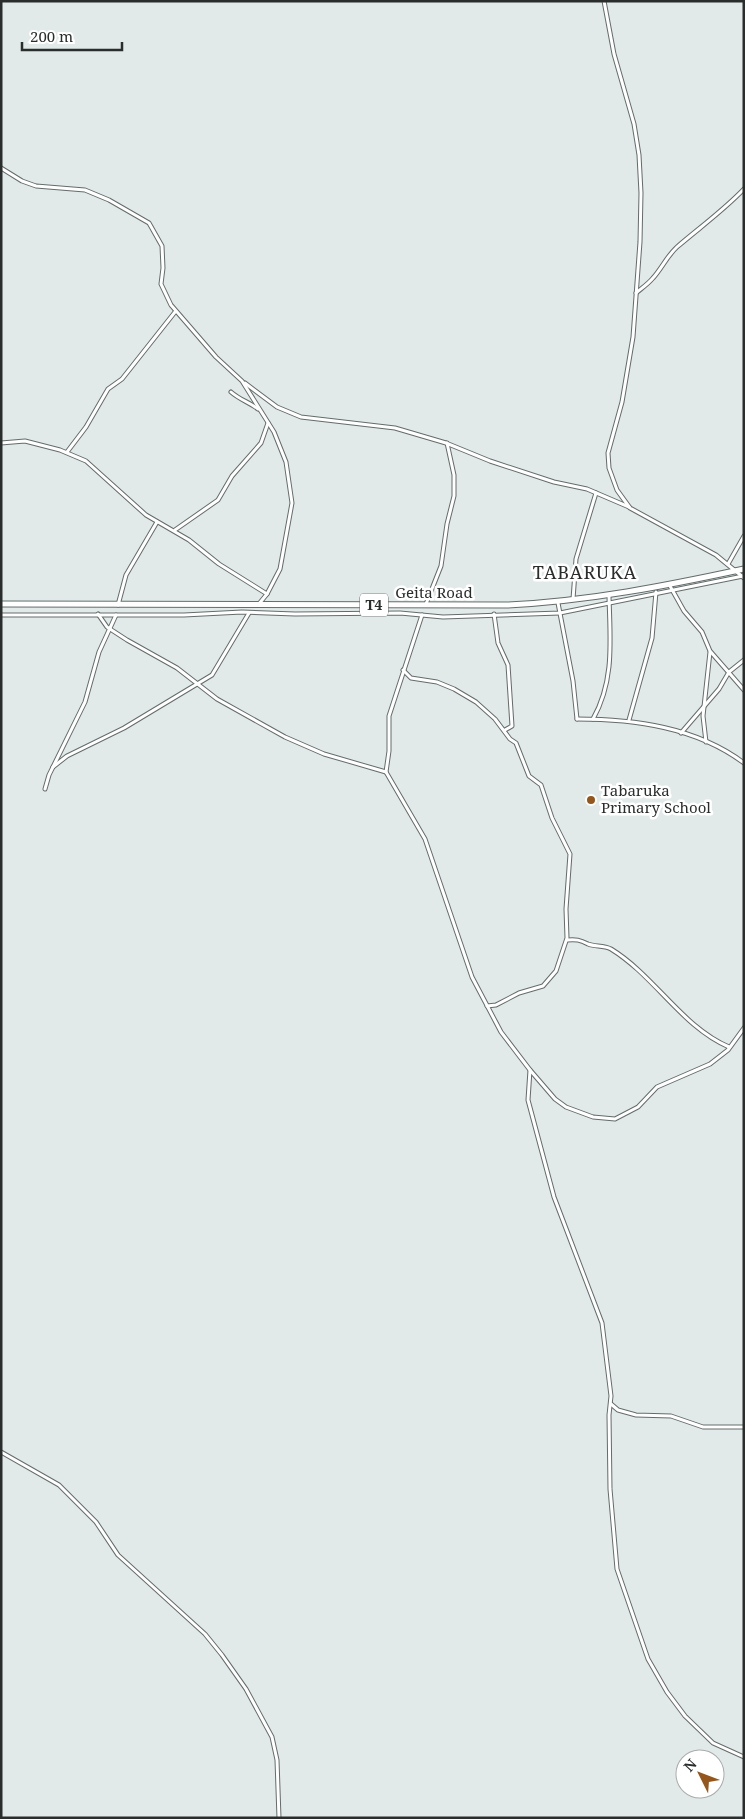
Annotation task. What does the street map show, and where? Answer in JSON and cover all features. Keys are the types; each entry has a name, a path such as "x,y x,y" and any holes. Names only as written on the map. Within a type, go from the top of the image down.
{"highway":[{"name":"Geita Road","path":"1,604 508,605 558,603 656,591 744,569"}],"street":[{"path":"604,1 640,155 641,224 631,353 607,460 617,490 630,508"},
{"path":"1,168 22,181 36,186 85,190 149,222 162,246 162,287 175,312 224,366 277,407 302,417 347,424 380,425 446,443 490,461 554,482 596,493 630,508 737,570 743,577 714,584 671,588 684,611 702,632 710,651 744,690"},
{"path":"636,293 653,278 677,247 712,220 717,213 744,189"},
{"path":"66,453 86,428 108,389 122,379 175,312"},
{"path":"242,381 258,410 280,443 286,462 292,503 280,569 267,594 257,605"},
{"path":"231,392 240,400 248,402 258,410"},
{"path":"174,530 182,527 206,507 218,500 232,476 258,447 268,423"},
{"path":"1,443 25,441 66,453 91,465 132,505 157,522 174,530 219,564 267,594"},
{"path":"425,605 440,566 454,496 454,481 446,443"},
{"path":"573,601 573,577 576,559 596,493"},
{"path":"118,605 126,575 157,522"},
{"path":"728,564 744,536"},
{"path":"1,615 249,612 443,617 560,613 610,604 656,591 650,649 629,720"},
{"path":"593,719 600,707 609,678 611,630 609,596"},
{"path":"558,603 572,673 577,719 629,720 681,733 706,743 744,763"},
{"path":"53,767 67,756 124,728 212,675 249,612"},
{"path":"98,614 110,629 177,668 222,702 293,741 324,754 386,772"},
{"path":"494,614 498,643 508,666 512,726 505,730"},
{"path":"46,789 53,767 85,702 99,652 116,615"},
{"path":"422,615 389,716 389,751 386,772 425,839 469,970 486,1006 501,1032 530,1070 555,1099 566,1108 593,1117 615,1119 638,1107 657,1087 705,1068 729,1048 744,1028"},
{"path":"706,743 703,724 710,651"},
{"path":"681,733 706,706 729,672 744,660"},
{"path":"403,670 411,678 442,683 470,698 495,718 516,742 529,776 541,785 552,818 570,854 566,940 556,971 543,986 519,993 496,1006 486,1006"},
{"path":"566,940 580,939 617,953 652,982 691,1023 711,1038 729,1048"},
{"path":"530,1070 528,1100 555,1202 582,1265 602,1323 611,1404 609,1415 610,1484 617,1569 648,1659 667,1692 685,1716 714,1743 744,1757"},
{"path":"611,1404 618,1410 636,1415 671,1416 703,1427 744,1427"},
{"path":"1,1452 59,1485 96,1522 118,1555 205,1634 222,1655 246,1689 272,1737 277,1760 279,1818"}],"place":[{"name":"Tabaruka Primary School","path":"591,800"}],"district":[{"name":"TABARUKA","path":"585,573"}]}
